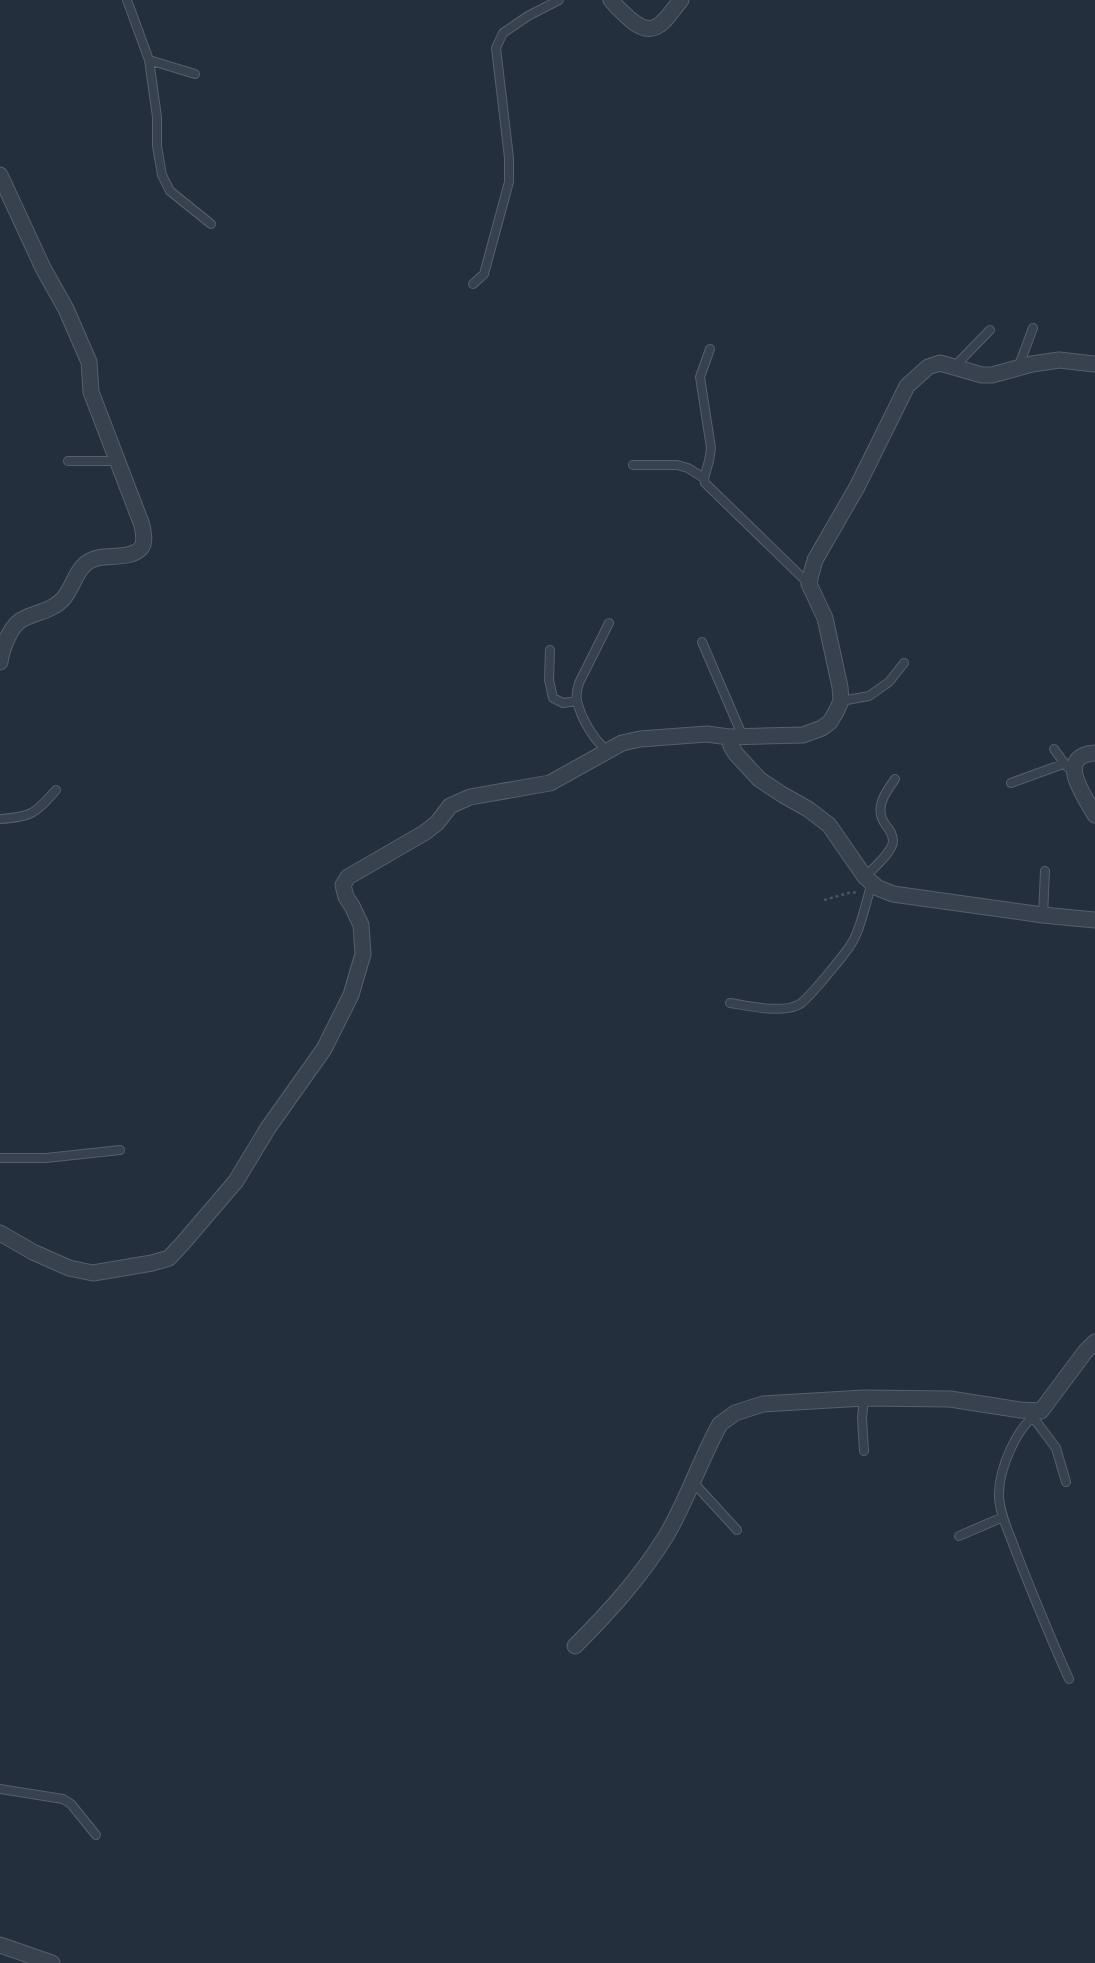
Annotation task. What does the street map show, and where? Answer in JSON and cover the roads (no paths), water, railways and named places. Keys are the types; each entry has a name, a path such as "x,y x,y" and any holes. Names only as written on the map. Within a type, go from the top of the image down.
{"street":[{"path":"611,0 617,8 640,27 645,29 654,29 661,24 681,0"},
{"path":"0,175 43,268 66,309 89,362 91,392 142,525 144,539 142,547 136,552 94,559 86,564 78,572 69,592 62,600 54,607 23,618 15,627 4,646 0,662"},
{"path":"0,1233 33,1252 69,1268 93,1273 152,1263 169,1258 236,1181 268,1128 324,1049 351,995 363,954 361,925 346,897 343,885 348,877 424,833 437,823 450,806 470,797 550,782 622,743 640,739 706,734 736,737 803,735 822,728 830,722 841,701 840,687 825,618 809,584 815,560 856,487 907,386 928,367 940,364 955,366 968,373 992,375 1032,364 1059,360 1095,364"},
{"path":"736,737 731,746 736,754 759,779 808,809 829,825 868,885 893,894 1043,915 1095,920"},
{"path":"1095,753 1080,757 1075,764 1069,768 1077,785 1095,815"},
{"path":"575,1646 610,1612 632,1585 666,1536 693,1482 709,1444 720,1424 735,1413 763,1404 864,1398 950,1399 1037,1414 1085,1352 1095,1342"},
{"path":"0,1945 52,1963"}],"lane":[{"path":"127,0 149,60 157,118 157,146 162,175 170,191 211,224"},
{"path":"473,284 484,274 509,182 509,158 496,48 503,33 528,16 559,0"},
{"path":"149,60 195,74"},
{"path":"1018,369 1033,328"},
{"path":"955,366 990,330"},
{"path":"704,478 710,461 711,448 700,377 710,349"},
{"path":"68,461 117,461"},
{"path":"633,465 677,465 688,468 704,478 708,487 809,584"},
{"path":"608,751 593,735 577,701 579,683 609,623"},
{"path":"702,642 736,737"},
{"path":"550,650 549,680 553,698 563,703 577,701"},
{"path":"841,701 869,696 889,682 904,664"},
{"path":"1011,783 1069,768 1054,749"},
{"path":"730,1003 762,1008 786,1008 800,1004 853,941 868,885 890,849 893,841 891,832 884,822 880,808 884,795 894,779"},
{"path":"0,819 23,818 41,808 56,790"},
{"path":"1043,915 1045,871"},
{"path":"0,1158 46,1158 120,1150"},
{"path":"864,1398 862,1418 864,1451"},
{"path":"1066,1482 1056,1448 1037,1414 1023,1426 1005,1463 999,1482 999,1498 1003,1516 1037,1607 1069,1679"},
{"path":"693,1482 737,1530"},
{"path":"959,1536 1003,1516"},
{"path":"0,1789 63,1799 71,1804 96,1835"}]}
